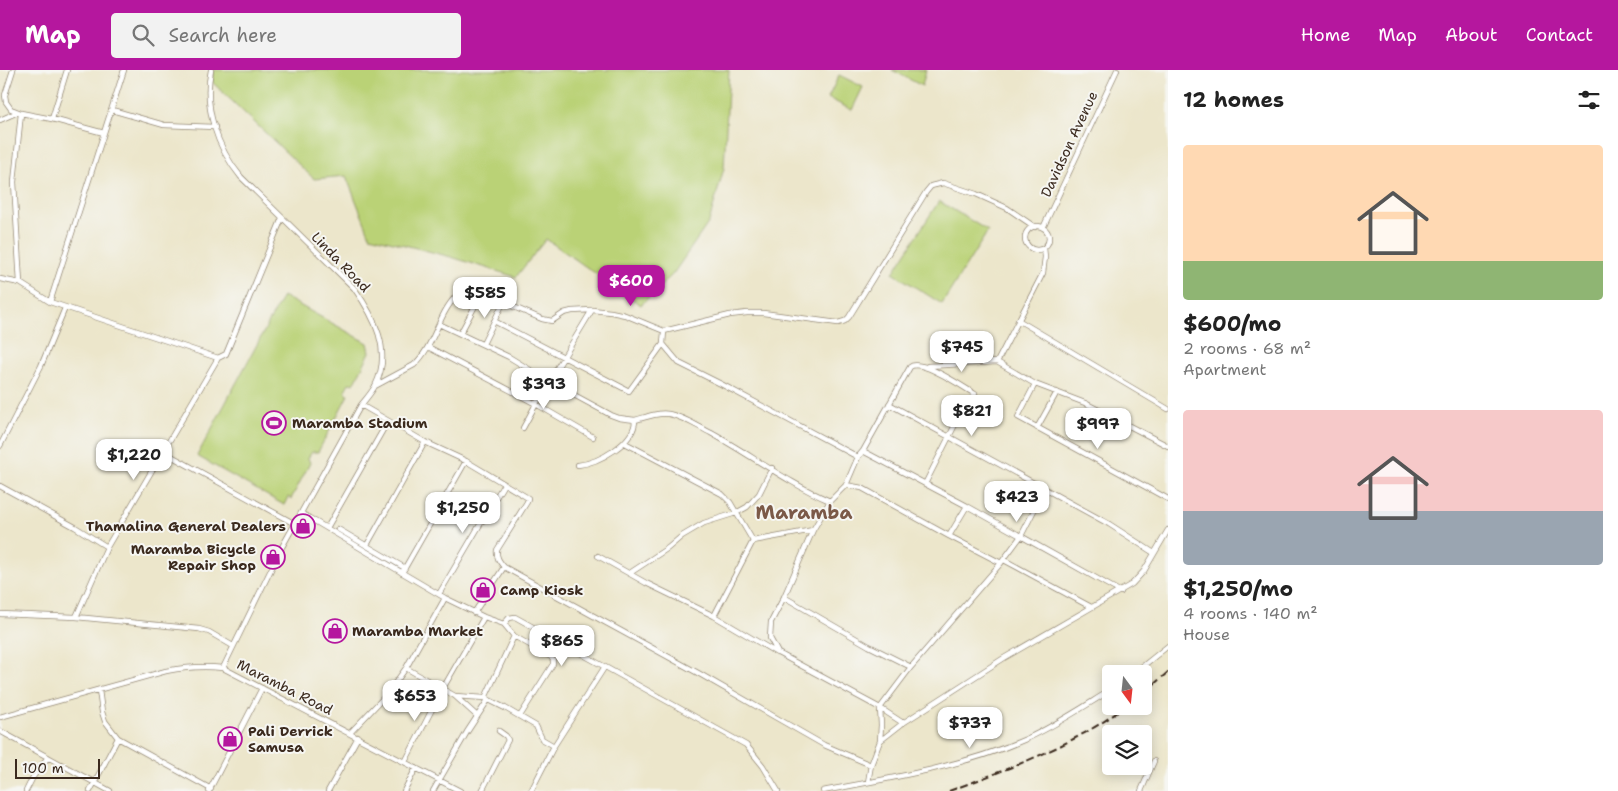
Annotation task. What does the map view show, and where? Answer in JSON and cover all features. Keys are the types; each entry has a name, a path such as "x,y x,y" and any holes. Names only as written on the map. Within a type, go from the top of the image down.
{"street":[{"path":"13,70 5,95 6,102 11,109 20,113 52,119 104,133"},
{"path":"52,119 67,70"},
{"path":"50,302 124,70"},
{"name":"Linda Road","path":"212,70 209,99 215,127 223,149 233,167 354,288 367,306 375,323 383,352 382,364 375,386 361,405 295,524 261,587 222,668"},
{"name":"Davidson Avenue","path":"1043,228 1116,70"},
{"path":"112,110 164,125 215,127"},
{"path":"0,120 20,113"},
{"path":"20,113 14,182 20,284"},
{"path":"375,386 407,367 414,365 419,360 428,347 448,307 462,290 469,288 542,319 550,320 564,314 592,310 625,315 664,331 730,315 747,313 763,313 838,322 845,321 926,192 936,183 943,183 976,194 1007,208 1034,227 1046,230 1049,238 1044,248 1043,273 997,362"},
{"path":"0,279 20,284 50,302 65,308 218,358 223,357 231,345 282,218"},
{"path":"1034,227 1028,231 1026,242 1033,250 1044,248"},
{"path":"460,334 482,293"},
{"path":"483,344 504,302"},
{"path":"0,446 41,366 65,308"},
{"path":"523,428 592,310"},
{"path":"1018,320 1168,409"},
{"path":"494,321 629,391 663,344 664,331"},
{"path":"438,324 483,344 611,415 635,420 660,414 681,417 772,468 808,491 830,501"},
{"path":"663,344 678,363 858,458"},
{"path":"428,347 536,404 593,437"},
{"path":"76,617 108,546 218,358"},
{"path":"926,367 997,362 1035,384 1085,403 1168,446"},
{"path":"778,653 770,638 771,622 813,530 830,501 846,485 858,458 888,404 910,367 916,364 926,367 975,394 950,436 926,484"},
{"path":"1035,384 1018,417 1168,499"},
{"path":"1037,428 1057,392"},
{"path":"888,404 1109,524 1154,553"},
{"path":"361,405 425,442 466,461 528,498 497,550 498,560 504,567 714,681 824,745 871,765"},
{"path":"578,465 587,464 625,443 635,424 635,420"},
{"path":"327,528 388,421"},
{"path":"367,546 425,442"},
{"path":"625,443 722,494 730,502 753,541"},
{"path":"863,450 1121,592"},
{"path":"162,452 295,524"},
{"path":"402,573 466,461"},
{"path":"630,573 668,548 682,536 704,523 736,513 747,507 759,494 772,468"},
{"path":"439,594 504,484"},
{"path":"846,485 866,489 949,536 1091,607"},
{"path":"0,486 108,546"},
{"path":"868,782 871,765 880,741 880,708 911,666 1002,562 1020,536 1045,489"},
{"path":"949,536 967,506"},
{"path":"301,513 445,598 474,613 504,624 514,636 554,660 520,716"},
{"path":"338,529 405,568"},
{"path":"753,541 813,530"},
{"path":"880,741 903,723 1004,658 1091,607 1104,602 1132,584 1144,571 1168,530"},
{"path":"714,616 753,541"},
{"path":"598,556 714,616 880,708 903,723"},
{"path":"474,613 504,567"},
{"path":"784,597 869,646 911,666"},
{"path":"350,733 388,693 406,668 445,598"},
{"path":"0,614 76,617 199,629 209,632 233,646"},
{"path":"405,762 442,690 484,617"},
{"path":"504,624 510,618 515,618 746,745 763,766 778,791"},
{"path":"433,791 486,699 514,636"},
{"path":"1144,665 1168,646"},
{"name":"Maramba Road","path":"0,717 185,667 222,668 460,791"},
{"path":"406,668 455,696 477,716"},
{"path":"531,791 554,746 604,668"},
{"path":"100,690 102,712 105,721 118,738 210,790 262,688"},
{"path":"823,791 969,760 1027,739 1102,695"},
{"path":"455,696 486,699 520,716 536,726 542,739 554,746"},
{"path":"0,730 110,791"},
{"path":"482,791 508,740 506,736 499,732"},
{"path":"328,791 358,737"},
{"path":"90,791 93,782 118,738"},
{"path":"26,791 33,777 48,757"},
{"path":"1140,791 1154,761"},
{"path":"404,791 416,768"}],"green space":[{"path":"213,70 729,70 724,168 709,222 673,274 641,305 546,239 516,277 451,257 370,236 346,176 314,179 212,82"},
{"path":"892,70 926,70 922,86"},
{"path":"839,75 863,87 852,110 828,98"},
{"path":"939,201 988,231 942,304 893,273"},
{"name":"Maramba Stadium","path":"283,296 368,343 370,352 354,384 349,383 345,390 348,395 318,452 312,452 308,458 310,463 291,499 288,497 284,505 197,456"}],"railway":[{"path":"1152,686 1168,672"},
{"path":"949,791 1040,755 1085,733 1113,715"}],"place":[{"name":"Maramba Stadium","path":"274,423"},
{"name":"Thamalina General Dealers","path":"303,526"},
{"name":"Maramba Bicycle Repair Shop","path":"273,557"},
{"name":"Camp Kiosk","path":"483,590"},
{"name":"Maramba Market","path":"335,631"},
{"name":"Pali Derrick Samusa","path":"230,739"}],"district":[{"name":"Maramba","path":"804,512"}]}
